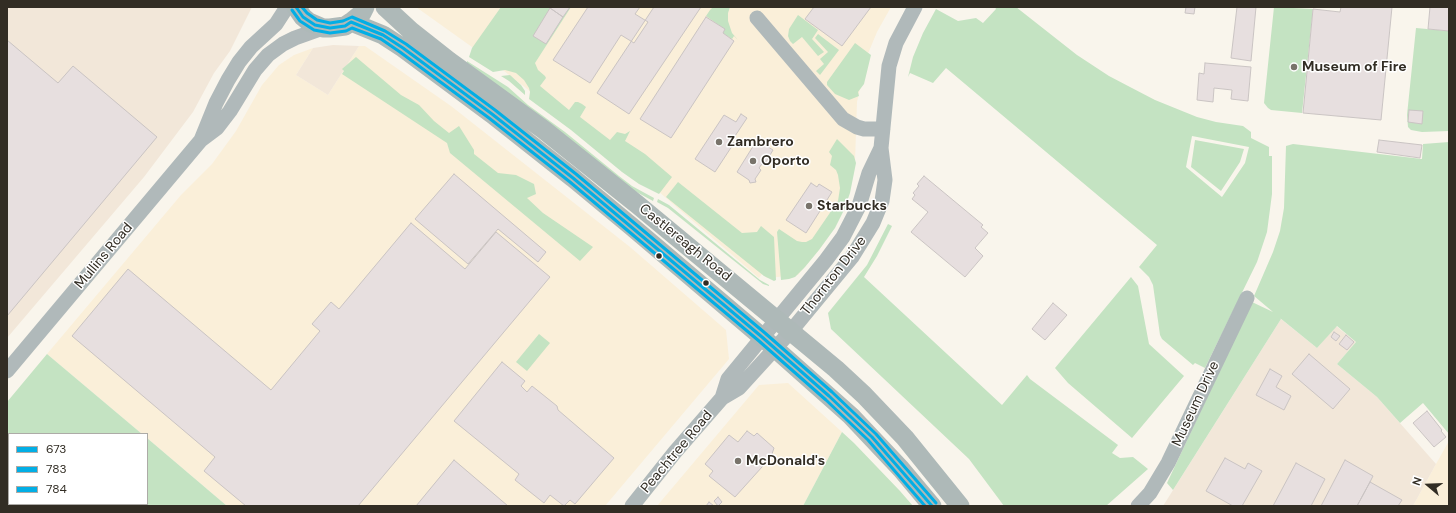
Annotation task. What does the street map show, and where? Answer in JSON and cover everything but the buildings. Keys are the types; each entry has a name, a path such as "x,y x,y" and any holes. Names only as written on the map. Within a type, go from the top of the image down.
{"main road":[{"path":"296,7 303,17 309,22 322,28 337,28 351,22 362,13 365,7"},
{"name":"Castlereagh Road","path":"385,7 411,31 544,130 632,200 836,369 864,395 920,455 960,506"},
{"name":"Castlereagh Road","path":"351,22 383,35 403,48 492,114 573,178 830,396 902,469 932,506"}],"street":[{"name":"Mullins Road","path":"201,140 216,103 239,62 251,47 276,24 287,7"},
{"name":"Thornton Drive","path":"791,331 852,257 873,223 882,201 885,180 881,148 889,66 896,43 915,7"},
{"path":"757,18 843,119 856,127 864,129 883,129"},
{"name":"Mullins Road","path":"7,371 201,140 217,128 230,111 254,70 268,55 283,44 322,28"},
{"name":"Thornton Drive","path":"776,319 826,260 851,224 859,206 869,173 881,148"},
{"name":"Museum Drive","path":"1138,506 1150,492 1168,463 1246,298"},
{"name":"Peachtree Road","path":"769,343 776,319"},
{"name":"Peachtree Road","path":"632,506 675,452 722,398 728,379 769,343 791,331"}],"shaded area":[{"path":"7,7 252,7 230,51 214,73 193,112 144,177 7,338"},
{"path":"416,7 891,7 877,32 867,56 857,102 855,162 833,229 821,247 798,275 767,278 762,274 759,278 651,185 486,57"},
{"path":"333,45 359,46 328,95 296,75 313,48"},
{"path":"359,46 365,46 451,106 630,247 726,330 729,359 605,506 227,506 148,439 148,433 141,433 47,354 181,195 212,164 236,131 262,85 279,65 294,55 313,48 296,75 328,95"},
{"path":"1281,319 1317,348 1336,326 1356,342 1337,364 1377,397 1436,464 1413,506 1163,506"},
{"path":"788,383 842,432 803,506 657,506 759,385"},
{"path":"1449,441 1449,506 1413,506 1436,464"}],"green space":[{"path":"501,7 571,7 535,63 538,70 546,78 540,86 569,110 575,102 578,102 586,107 580,117 610,140 617,132 625,134 630,131 625,141 645,154 672,177 659,194 639,184 622,172 571,130 529,99 529,88 524,80 516,73 505,70 493,72 469,57 472,48"},
{"path":"713,7 730,7 728,21 732,33 738,40 734,36 732,39 721,32 723,28 706,16"},
{"path":"995,7 1016,7 1077,55 1109,76 1155,100 1197,117 1216,122 1243,126 1251,132 1251,138 1269,147 1269,156 1272,156 1272,194 1267,232 1257,262 1205,368 1195,363 1193,365 1162,339 1160,335 1153,285 1149,277 1139,267 1157,245 946,68 933,83 910,73 908,77 913,57 923,33 936,9 958,21 976,18 983,23 996,9","holes":["1192,136 1249,147 1245,163 1222,197 1186,167"]},
{"path":"1274,7 1313,9 1302,113 1271,110 1264,103"},
{"path":"798,15 818,30 812,39 824,52 818,56 802,37 793,44 790,41 788,36 789,29"},
{"path":"1416,28 1449,31 1449,131 1422,132 1411,130 1408,127 1407,115"},
{"path":"818,34 839,50 820,75 816,71 824,64 820,59 828,52 815,38"},
{"path":"855,43 871,55 864,84 858,92 859,96 849,100 835,94 827,85 827,82"},
{"path":"356,57 401,95 419,105 434,121 449,133 459,126 474,150 474,154 498,173 516,175 534,184 536,194 527,198 543,213 593,247 580,261 450,153 447,143 342,74 344,71 342,69"},
{"path":"467,61 508,87 528,105 565,132 632,186 654,198 653,201 631,189 467,63"},
{"path":"510,75 521,85 525,91 525,95 501,76"},
{"path":"837,139 854,156 856,163 850,193 844,210 835,228 805,267 795,277 781,280 777,232 779,229 797,241 806,242 812,239 838,201 840,188 838,175 836,170 830,165 832,156 829,152"},
{"path":"1195,140 1244,149 1240,162 1221,191 1191,167"},
{"path":"1449,142 1449,434 1423,403 1400,423 1377,397 1337,364 1356,342 1337,326 1317,348 1280,318 1281,319 1173,490 1167,483 1252,302 1273,312 1254,296 1273,252 1280,231 1284,208 1286,146 1293,144 1422,159 1423,144"},
{"path":"678,182 742,233 757,232 761,226 774,237 776,280 774,281 764,276 666,197"},
{"path":"658,199 669,205 769,286 763,284 668,208 657,202"},
{"path":"888,224 892,226 877,256 864,277 1002,405 1027,375 1030,379 1118,445 1112,453 1120,458 1133,457 1148,469 1106,506 1004,506 969,459 831,329 828,313 867,265"},
{"path":"1131,277 1138,286 1149,344 1184,376 1132,438 1068,383 1055,368"},
{"path":"539,334 550,343 527,371 516,362"},
{"path":"47,354 141,433 8,433 8,505 148,505 148,439 227,506 7,506 7,402"},
{"path":"842,432 854,443 913,506 803,506"}],"transit line":[{"name":"673","path":"296,7 303,17 315,25 330,28 345,26 351,22 383,35 403,48 492,114 573,178 762,337 829,396 872,437 932,506"},
{"name":"784","path":"302,7 307,13 317,20 330,23 343,21 352,17 385,31 406,44 495,110 576,174 765,333 832,392 876,434 936,503"},
{"name":"783","path":"292,10 300,21 314,30 330,33 346,31 352,28 381,39 489,118 570,182 759,341 826,400 868,440 925,506"}],"place":[{"name":"Museum of Fire","path":"1294,67"},
{"name":"Zambrero","path":"719,142"},
{"name":"Oporto","path":"753,161"},
{"name":"Starbucks","path":"809,206"},
{"name":"McDonald's","path":"738,461"}]}
